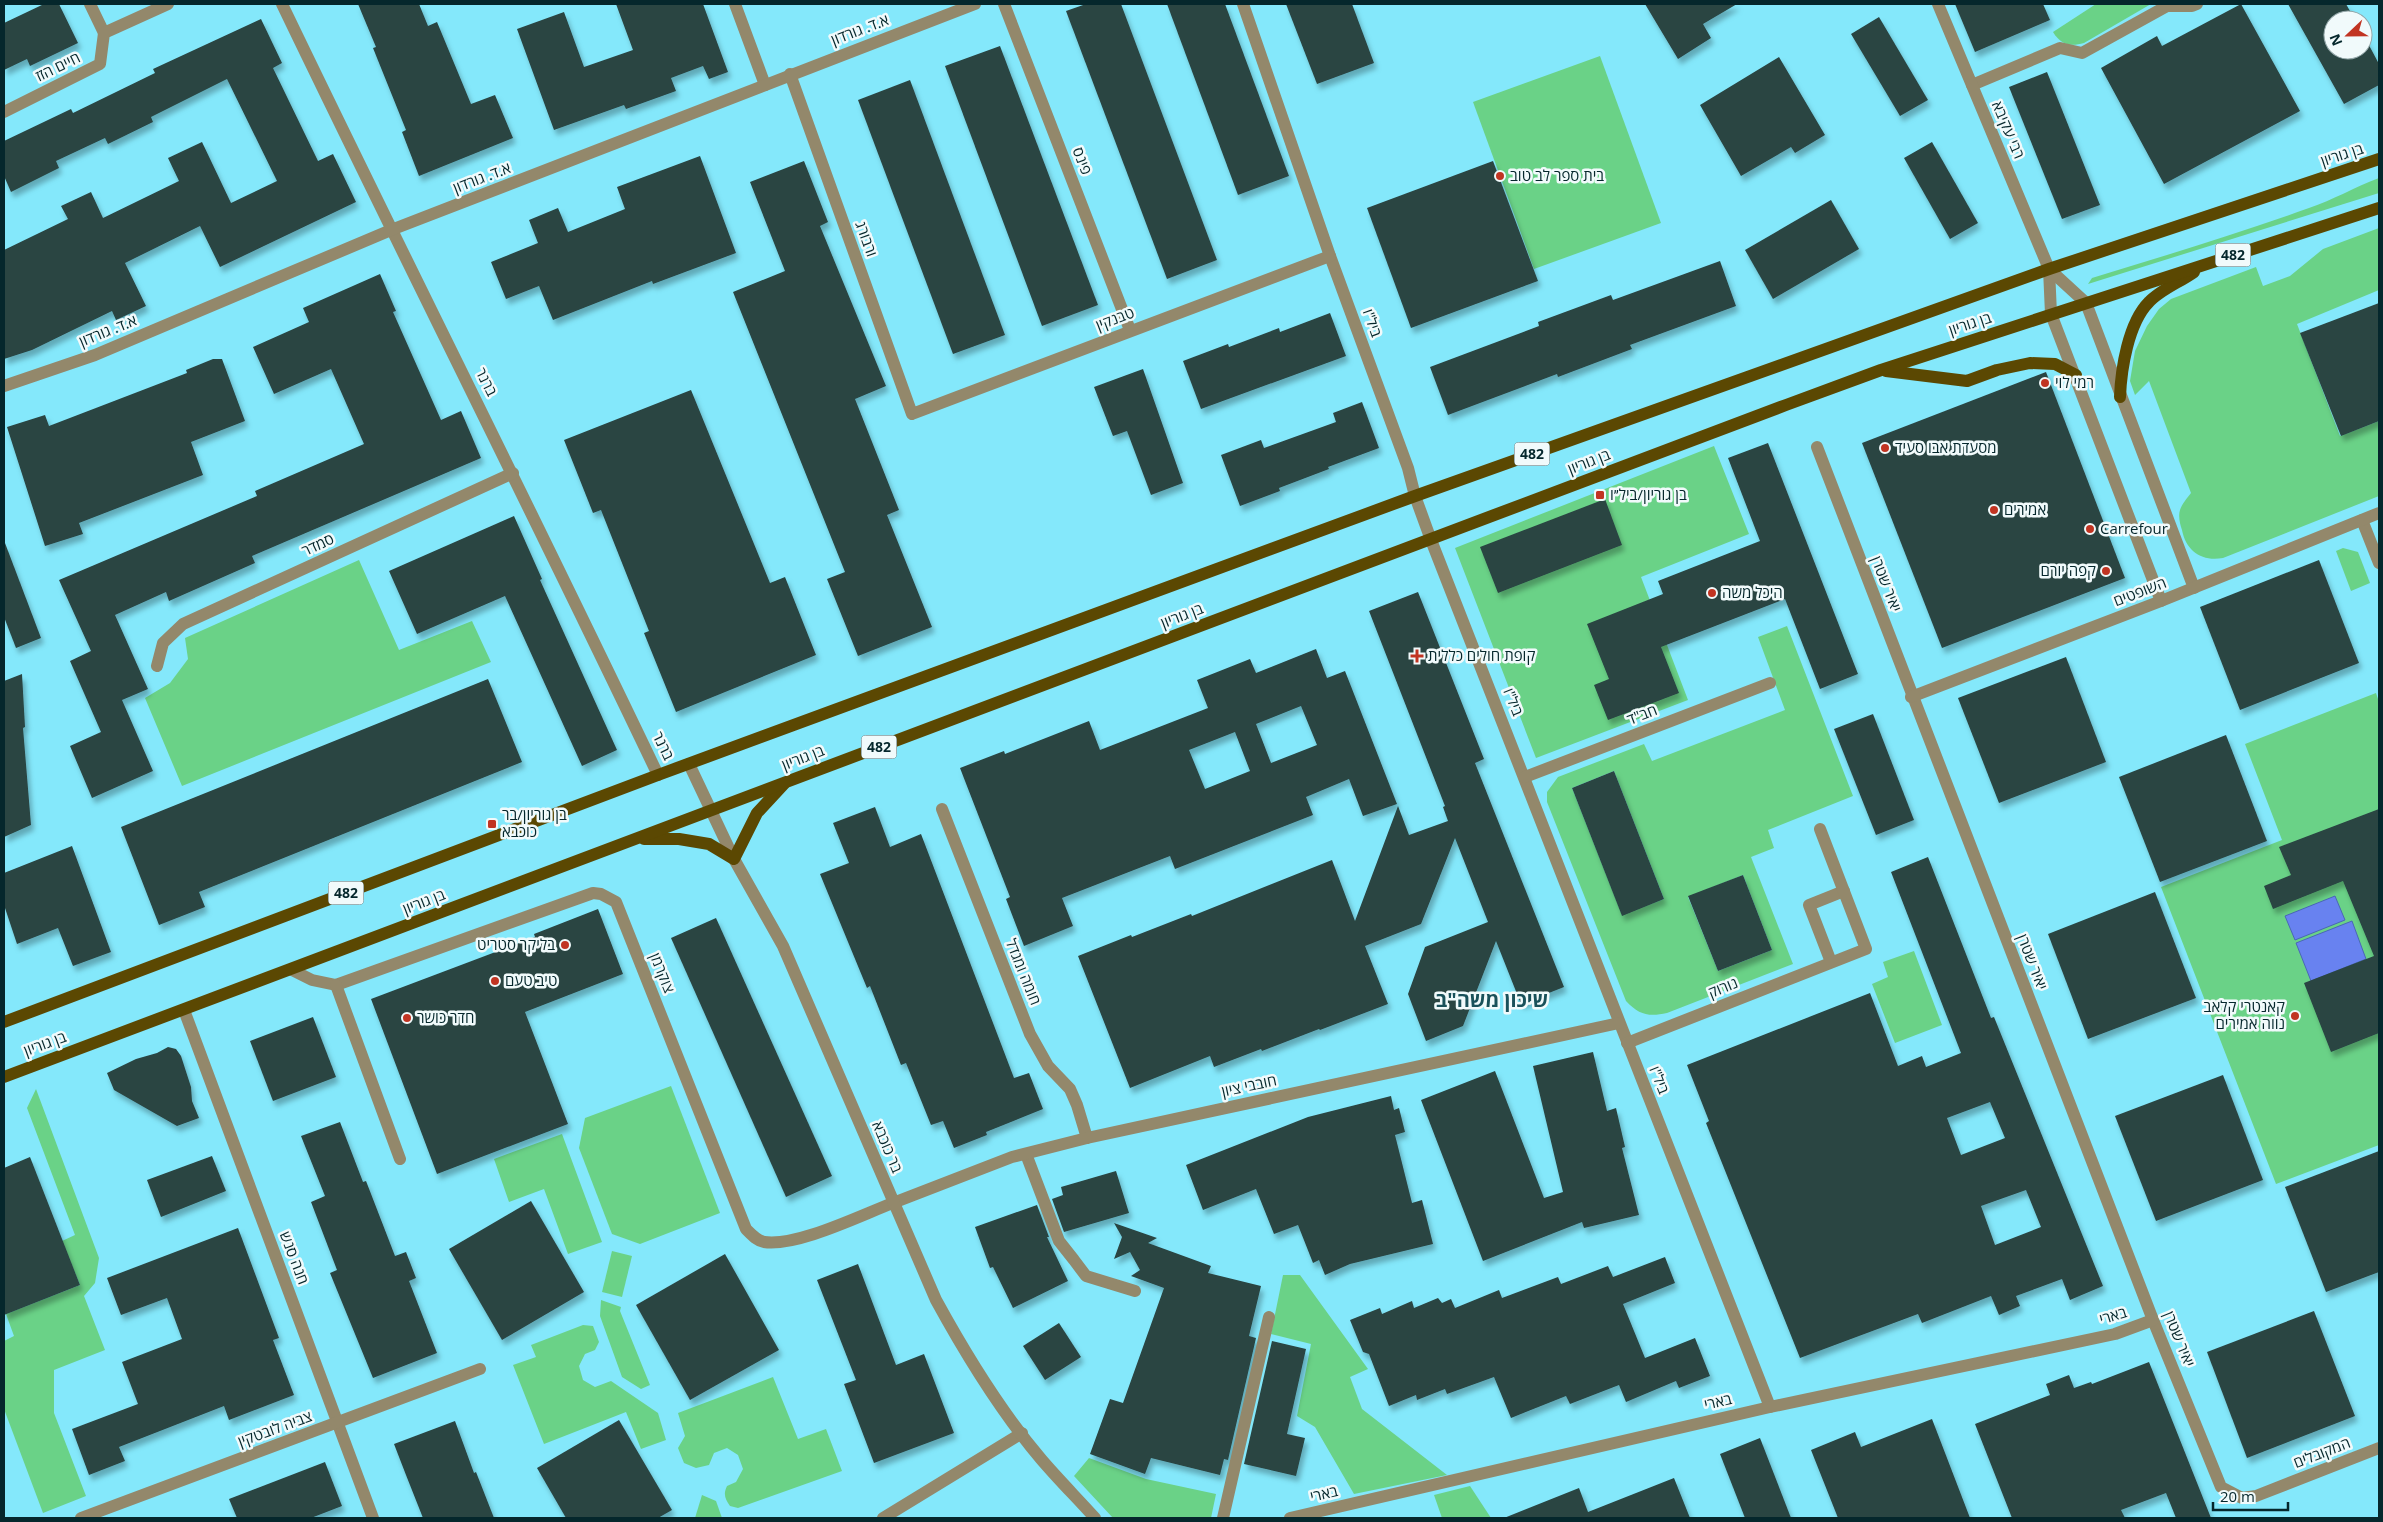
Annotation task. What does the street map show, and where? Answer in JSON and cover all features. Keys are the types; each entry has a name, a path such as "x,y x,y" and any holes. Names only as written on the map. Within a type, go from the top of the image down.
{"main road":[{"name":"בן גוריון","path":"4,1022 658,775 1415,496 2049,270 2379,159"},
{"name":"בן גוריון","path":"4,1077 1881,370 2379,208"},
{"path":"2120,397 2121,370 2128,343 2137,321 2148,302 2208,263"},
{"path":"1881,370 1935,376 1967,382 2005,368 2030,363 2056,364 2076,375"},
{"path":"634,840 679,839 709,844 734,859 758,814 786,782"}],"street":[{"path":"90,4 104,34 168,4"},
{"name":"ברנר","path":"282,4 391,230 513,473 658,775"},
{"path":"735,4 765,85"},
{"name":"א.ד. גורדון","path":"4,386 95,355 391,230 975,4"},
{"name":"פינס","path":"1004,4 1130,330"},
{"name":"ביל\"ו","path":"1243,4 1330,256 1408,468 1415,496 1431,540 1770,1406"},
{"name":"רבי עקיבא","path":"1938,4 2049,270"},
{"path":"1972,85 2060,48 2082,53 2167,6 2192,6 2197,4"},
{"name":"חיים הזז","path":"4,112 100,64 104,34"},
{"name":"ורבורג","path":"790,74 912,414"},
{"name":"טבנקין","path":"912,414 1330,256"},
{"path":"2049,270 2086,304 2194,588"},
{"path":"2049,270 2051,314 2162,602"},
{"name":"יאיר שטרן","path":"1817,447 2153,1320 2221,1488"},
{"name":"סמדר","path":"157,666 163,642 183,624 513,473"},
{"name":"השופטים","path":"1912,697 2162,602 2379,513"},
{"path":"2362,520 2379,563"},
{"name":"חב\"ד","path":"1525,777 1770,683"},
{"name":"בר כוכבא","path":"690,764 734,859 784,946 936,1300 957,1337 1022,1434 1040,1458 1095,1518"},
{"name":"חומה ומגדל","path":"942,810 1030,1034 1048,1066 1070,1089 1087,1138"},
{"name":"נורוק","path":"1627,1043 1866,949 1820,829"},
{"path":"1831,962 1809,905 1844,891"},
{"name":"צוקרמן","path":"336,985 593,893 601,894 616,902 746,1230 754,1238 772,1242 789,1241 893,1203"},
{"path":"292,970 312,980 336,985 400,1159"},
{"name":"חנה סנש","path":"184,1010 373,1518"},
{"name":"חובבי ציון","path":"893,1203 1026,1154 1087,1138 1619,1023"},
{"path":"1026,1154 1059,1240 1086,1276 1120,1288 1135,1291"},
{"path":"1223,1518 1269,1317"},
{"name":"בארי","path":"1290,1518 1770,1406 2115,1334 2153,1320"},
{"name":"צביה לובטקין","path":"81,1518 480,1369"},
{"path":"883,1518 1022,1434"},
{"name":"המקובלים","path":"2221,1488 2242,1498 2256,1496 2379,1448"}],"green space":[{"path":"2096,4 2151,4 2084,43 2070,45 2059,40 2053,32"},
{"path":"1600,56 1661,223 1534,269 1473,102"},
{"path":"2379,178 2379,193 2088,284 2092,278 2200,245 2318,205"},
{"path":"2379,228 2379,290 2297,324 2340,436 2379,421 2379,496 2223,558 2208,558 2196,553 2187,544 2179,517 2181,508 2191,493 2149,381 2135,395 2130,381 2135,351 2147,326 2159,309 2171,299 2256,267 2263,286 2290,276 2323,249"},
{"path":"1714,446 1749,534 1641,577 1688,700 1536,758 1455,548"},
{"path":"2343,548 2358,552 2370,583 2351,591 2336,551"},
{"path":"359,560 399,650 472,621 491,662 182,786 145,698 170,683 188,659 185,638"},
{"path":"1787,626 1853,796 1768,830 1774,848 1751,857 1793,964 1667,1013 1645,1014 1635,1009 1626,1001 1547,802 1547,792 1558,777 1644,744 1652,761 1785,710 1758,637","holes":["1614,771 1664,899 1622,915 1572,788","1743,875 1772,950 1718,971 1688,897"]},
{"name":"קאנטרי קלאב נווה אמירים","path":"2376,693 2379,702 2379,1145 2276,1184 2161,887 2282,840 2245,744"},
{"path":"1914,951 1942,1025 1895,1043 1872,984 1888,977 1883,962"},
{"path":"671,1086 720,1213 640,1244 612,1234 579,1148 585,1118"},
{"path":"36,1089 99,1258 95,1283 84,1296 105,1350 54,1370 54,1413 86,1496 43,1513 4,1409 4,1341 14,1336 6,1314 80,1285 62,1241 75,1235 27,1108"},
{"path":"562,1134 602,1242 568,1254 544,1189 509,1202 494,1159"},
{"path":"612,1251 632,1256 622,1297 602,1292"},
{"path":"1283,1275 1300,1275 1368,1369 1350,1377 1362,1409 1447,1475 1354,1494 1315,1427 1297,1416 1311,1344 1271,1334"},
{"path":"601,1300 621,1307 620,1311 650,1385 641,1389 622,1377 600,1316"},
{"path":"583,1325 593,1326 599,1342 595,1350 585,1354 579,1366 583,1380 595,1387 611,1381 658,1413 666,1440 641,1449 626,1412 544,1444 513,1365 536,1357 531,1345"},
{"path":"773,1377 798,1439 826,1429 842,1471 738,1508 730,1506 725,1496 727,1486 736,1482 743,1469 738,1455 727,1448 714,1453 709,1465 696,1468 684,1463 678,1448 685,1436 678,1413"},
{"path":"1089,1458 1146,1479 1216,1494 1211,1518 1113,1518 1074,1476"},
{"path":"1470,1486 1491,1518 1442,1518 1434,1495"},
{"path":"702,1495 716,1501 722,1518 695,1518"}],"water":[{"path":"2335,896 2345,920 2295,940 2285,916"},
{"path":"2352,921 2366,959 2311,981 2296,943"}],"building":[{"path":"44,4 59,4 78,43 30,66 27,59 4,70 4,23"},
{"path":"358,4 419,4 428,26 437,22 471,104 495,95 513,138 419,176 402,132 406,130 373,48 376,47"},
{"path":"616,4 703,4 728,72 709,79 703,66 671,78 676,91 626,109 624,105 554,130 517,29 564,12 584,67 633,50"},
{"path":"1086,4 1121,4 1217,260 1167,279 1066,11"},
{"path":"1167,4 1225,4 1289,176 1238,195"},
{"path":"1286,4 1352,4 1374,63 1317,84"},
{"path":"1645,4 1737,4 1703,24 1711,38 1678,59"},
{"path":"1955,4 2043,4 2050,20 1975,52"},
{"path":"2241,4 2300,111 2164,184 2101,68 2157,36 2162,46"},
{"path":"2288,4 2346,4 2349,10 2323,10 2323,60 2373,60 2373,53 2379,64 2379,85 2344,104"},
{"path":"1879,17 1928,100 1900,116 1851,34"},
{"path":"261,19 282,63 273,68 318,161 333,154 356,202 220,267 200,226 125,263 146,306 116,320 112,311 32,350 4,359 4,250 68,219 61,206 91,192 103,218 179,181 168,158 202,142 231,203 277,181 227,79 151,117 153,122 108,144 105,138 56,161 59,168 11,192 4,176 4,141 71,109 73,113 155,73 153,69"},
{"path":"1000,46 1098,305 1042,326 945,66"},
{"path":"1779,57 1825,135 1795,153 1791,147 1741,176 1700,105"},
{"path":"2047,72 2100,205 2062,219 2009,87"},
{"path":"910,80 1005,335 953,354 858,100"},
{"path":"1932,142 1978,223 1950,239 1904,158"},
{"path":"700,156 736,253 653,284 652,281 553,320 539,286 506,299 491,262 538,243 529,220 558,208 568,232 625,209 617,187"},
{"path":"804,161 828,222 820,226 886,386 855,399 899,510 887,515 932,627 858,656 827,579 845,572 733,292 785,271 750,182"},
{"path":"1493,161 1538,281 1411,328 1367,208"},
{"path":"1831,200 1859,249 1773,299 1745,250"},
{"path":"1720,261 1736,306 1630,345 1632,349 1558,377 1557,374 1448,415 1430,367 1539,326 1538,322 1611,295 1613,300"},
{"path":"380,274 396,311 393,312 441,420 461,411 481,458 252,556 255,563 169,601 166,592 115,615 148,689 122,700 153,771 92,798 70,746 101,732 70,661 91,651 59,580 257,496 255,491 364,444 331,369 274,394 253,347 309,322 303,308"},
{"path":"2379,303 2379,421 2341,436 2300,333"},
{"path":"1330,313 1346,356 1201,409 1183,361 1228,344 1229,347 1279,328 1280,332"},
{"path":"213,359 222,359 245,421 191,442 203,475 79,523 83,534 45,546 7,427 45,415 49,426 187,373 186,370"},
{"path":"1143,369 1183,483 1151,495 1127,431 1113,436 1094,387"},
{"name":"אמירים","path":"2046,372 2125,578 1942,648 1862,443"},
{"path":"691,390 770,583 785,577 816,655 676,712 644,633 649,631 601,510 593,513 564,440"},
{"path":"1362,402 1379,448 1328,467 1329,469 1279,488 1280,491 1240,506 1221,455 1261,440 1264,448 1336,422 1333,413"},
{"path":"1768,443 1858,674 1820,689 1785,599 1661,647 1679,693 1608,720 1594,685 1609,679 1587,624 1663,594 1658,581 1760,541 1728,458"},
{"path":"1605,499 1622,545 1498,593 1480,547"},
{"path":"514,516 542,579 540,580 617,750 582,766 505,596 417,634 389,571"},
{"path":"5,543 41,638 16,648 4,617"},
{"path":"2319,560 2359,663 2240,710 2200,607"},
{"path":"1418,592 1484,759 1475,763 1564,987 1521,1004 1496,941 1463,1026 1426,1041 1408,994 1425,947 1488,922 1455,838 1421,924 1365,946 1388,1004 1214,1067 1210,1056 1130,1088 1078,956 1131,935 1132,937 1191,914 1192,916 1332,860 1355,921 1398,806 1409,835 1448,821 1443,807 1445,806 1369,611"},
{"path":"1316,649 1327,678 1345,671 1397,804 1363,816 1349,779 1306,797 1313,815 1175,869 1170,856 1062,898 1073,926 1024,946 1006,899 1010,897 960,768 1004,751 1005,754 1089,721 1100,750 1208,708 1197,680 1250,659 1256,673","holes":["1301,706 1317,745 1271,763 1256,724","1235,732 1250,771 1205,789 1189,750"]},
{"path":"2066,657 2106,762 1999,803 1958,698"},
{"path":"22,674 25,727 23,728 31,825 4,837 4,681"},
{"path":"488,679 522,762 199,892 205,907 159,925 121,827"},
{"path":"1873,714 1914,820 1876,835 1834,729"},
{"path":"2226,735 2267,841 2160,882 2119,777"},
{"path":"1614,771 1664,899 1622,916 1572,788"},
{"path":"875,807 890,847 921,834 1014,1078 1029,1073 1043,1109 986,1132 987,1135 954,1148 943,1121 931,1125 906,1063 901,1065 870,986 867,988 820,874 849,863 833,823"},
{"path":"2379,809 2379,1033 2331,1052 2304,983 2374,956 2343,881 2273,909 2264,886 2291,875 2279,847"},
{"path":"72,846 111,952 73,966 58,928 17,944 4,905 4,873"},
{"path":"1928,857 1991,1018 1994,1017 2103,1286 2070,1300 2062,1279 2016,1296 2020,1306 1999,1315 1991,1296 1922,1323 1918,1314 1800,1358 1706,1123 1709,1121 1687,1065 1870,993 1898,1066 1922,1056 1926,1067 1961,1053 1891,872","holes":["1990,1102 2005,1138 1961,1155 1947,1118","2026,1190 2041,1227 1995,1245 1981,1206"]},
{"path":"1743,875 1772,950 1718,971 1688,896"},
{"path":"2155,892 2196,998 2088,1039 2048,934"},
{"path":"598,909 623,974 525,1012 568,1124 437,1174 371,999 535,937 534,934"},
{"path":"716,918 832,1176 786,1197 671,938"},
{"path":"313,1017 336,1077 273,1101 250,1041"},
{"path":"168,1047 176,1049 181,1056 191,1087 192,1101 199,1118 177,1126 114,1090 107,1073 136,1059 157,1053"},
{"path":"1593,1052 1607,1111 1616,1108 1625,1147 1622,1148 1639,1215 1584,1228 1582,1222 1483,1261 1421,1100 1495,1071 1544,1198 1563,1192 1533,1066"},
{"path":"2223,1075 2263,1180 2156,1221 2115,1116"},
{"path":"1391,1096 1394,1110 1399,1108 1405,1132 1395,1135 1412,1203 1422,1200 1433,1244 1350,1264 1325,1275 1319,1260 1313,1263 1298,1225 1274,1234 1256,1189 1203,1210 1186,1165 1308,1117"},
{"path":"340,1122 363,1182 366,1181 395,1256 406,1252 416,1278 409,1281 437,1353 373,1378 330,1273 337,1270 311,1202 325,1196 301,1136"},
{"path":"2379,1151 2379,1272 2326,1292 2285,1187"},
{"path":"212,1156 226,1191 161,1217 147,1180"},
{"path":"30,1157 80,1285 4,1315 4,1168"},
{"path":"1116,1171 1129,1213 1064,1232 1052,1199 1063,1195 1061,1187"},
{"path":"531,1201 584,1292 502,1340 449,1249"},
{"path":"1037,1205 1049,1237 1047,1237 1068,1281 1013,1308 993,1267 990,1268 975,1227"},
{"path":"1114,1223 1157,1238 1148,1243 1211,1266 1208,1273 1261,1286 1249,1336 1256,1338 1228,1460 1224,1459 1220,1475 1151,1458 1145,1474 1090,1454 1110,1399 1123,1403 1164,1288 1131,1276 1140,1270 1130,1252 1114,1259 1122,1237"},
{"path":"238,1228 279,1338 273,1340 294,1395 229,1420 224,1406 119,1447 125,1461 89,1475 72,1429 138,1404 122,1362 182,1339 167,1298 121,1315 107,1278"},
{"path":"725,1254 779,1350 690,1400 636,1305"},
{"path":"1665,1257 1675,1283 1623,1304 1645,1358 1695,1338 1710,1376 1679,1388 1676,1381 1626,1402 1619,1385 1570,1404 1566,1396 1511,1418 1494,1377 1447,1394 1445,1389 1417,1400 1416,1395 1389,1406 1369,1354 1363,1352 1350,1320 1380,1308 1382,1314 1412,1301 1414,1308 1438,1298 1442,1303 1451,1299 1455,1308 1499,1290 1502,1298 1558,1277 1561,1284 1608,1266 1613,1277"},
{"path":"858,1264 896,1365 924,1354 954,1433 874,1463 844,1384 856,1380 817,1280"},
{"path":"2314,1311 2355,1416 2247,1458 2207,1352"},
{"path":"1059,1323 1081,1357 1045,1380 1023,1346"},
{"path":"1272,1341 1306,1349 1287,1434 1305,1438 1296,1476 1244,1464"},
{"path":"2149,1362 2211,1518 2176,1518 2166,1493 2121,1510 2125,1518 2012,1518 1975,1424 2050,1395 2046,1384 2069,1375 2074,1388 2091,1382 2092,1384"},
{"path":"1932,1419 1970,1518 1838,1518 1811,1450 1855,1432 1861,1447"},
{"path":"619,1420 672,1510 658,1518 566,1518 537,1468"},
{"path":"455,1421 474,1473 476,1472 494,1518 423,1518 394,1444"},
{"path":"1760,1438 1791,1518 1745,1518 1720,1454"},
{"path":"325,1462 342,1506 311,1518 237,1518 229,1499"},
{"path":"1674,1478 1690,1518 1504,1518 1579,1488 1588,1512"}],"place":[{"name":"בית ספר לב טוב","path":"1500,176"},
{"name":"רמי לוי","path":"2045,383"},
{"name":"מסעדת אבו סעיד","path":"1885,448"},
{"name":"בן גוריון/ביל״ו","path":"1600,495"},
{"name":"אמירים","path":"1994,510"},
{"name":"Carrefour","path":"2090,529"},
{"name":"קפה יורם","path":"2106,571"},
{"name":"היכל משה","path":"1712,593"},
{"name":"קופת חולים כללית","path":"1417,656"},
{"name":"בן גוריון/בר כוכבא","path":"492,824"},
{"name":"בליקר סטריט","path":"565,945"},
{"name":"טיב טעם","path":"495,981"},
{"name":"קאנטרי קלאב נווה אמירים","path":"2295,1016"},
{"name":"חדר כושר","path":"407,1018"}],"district":[{"name":"שיכון משה\"ב","path":"1492,1000"}]}
